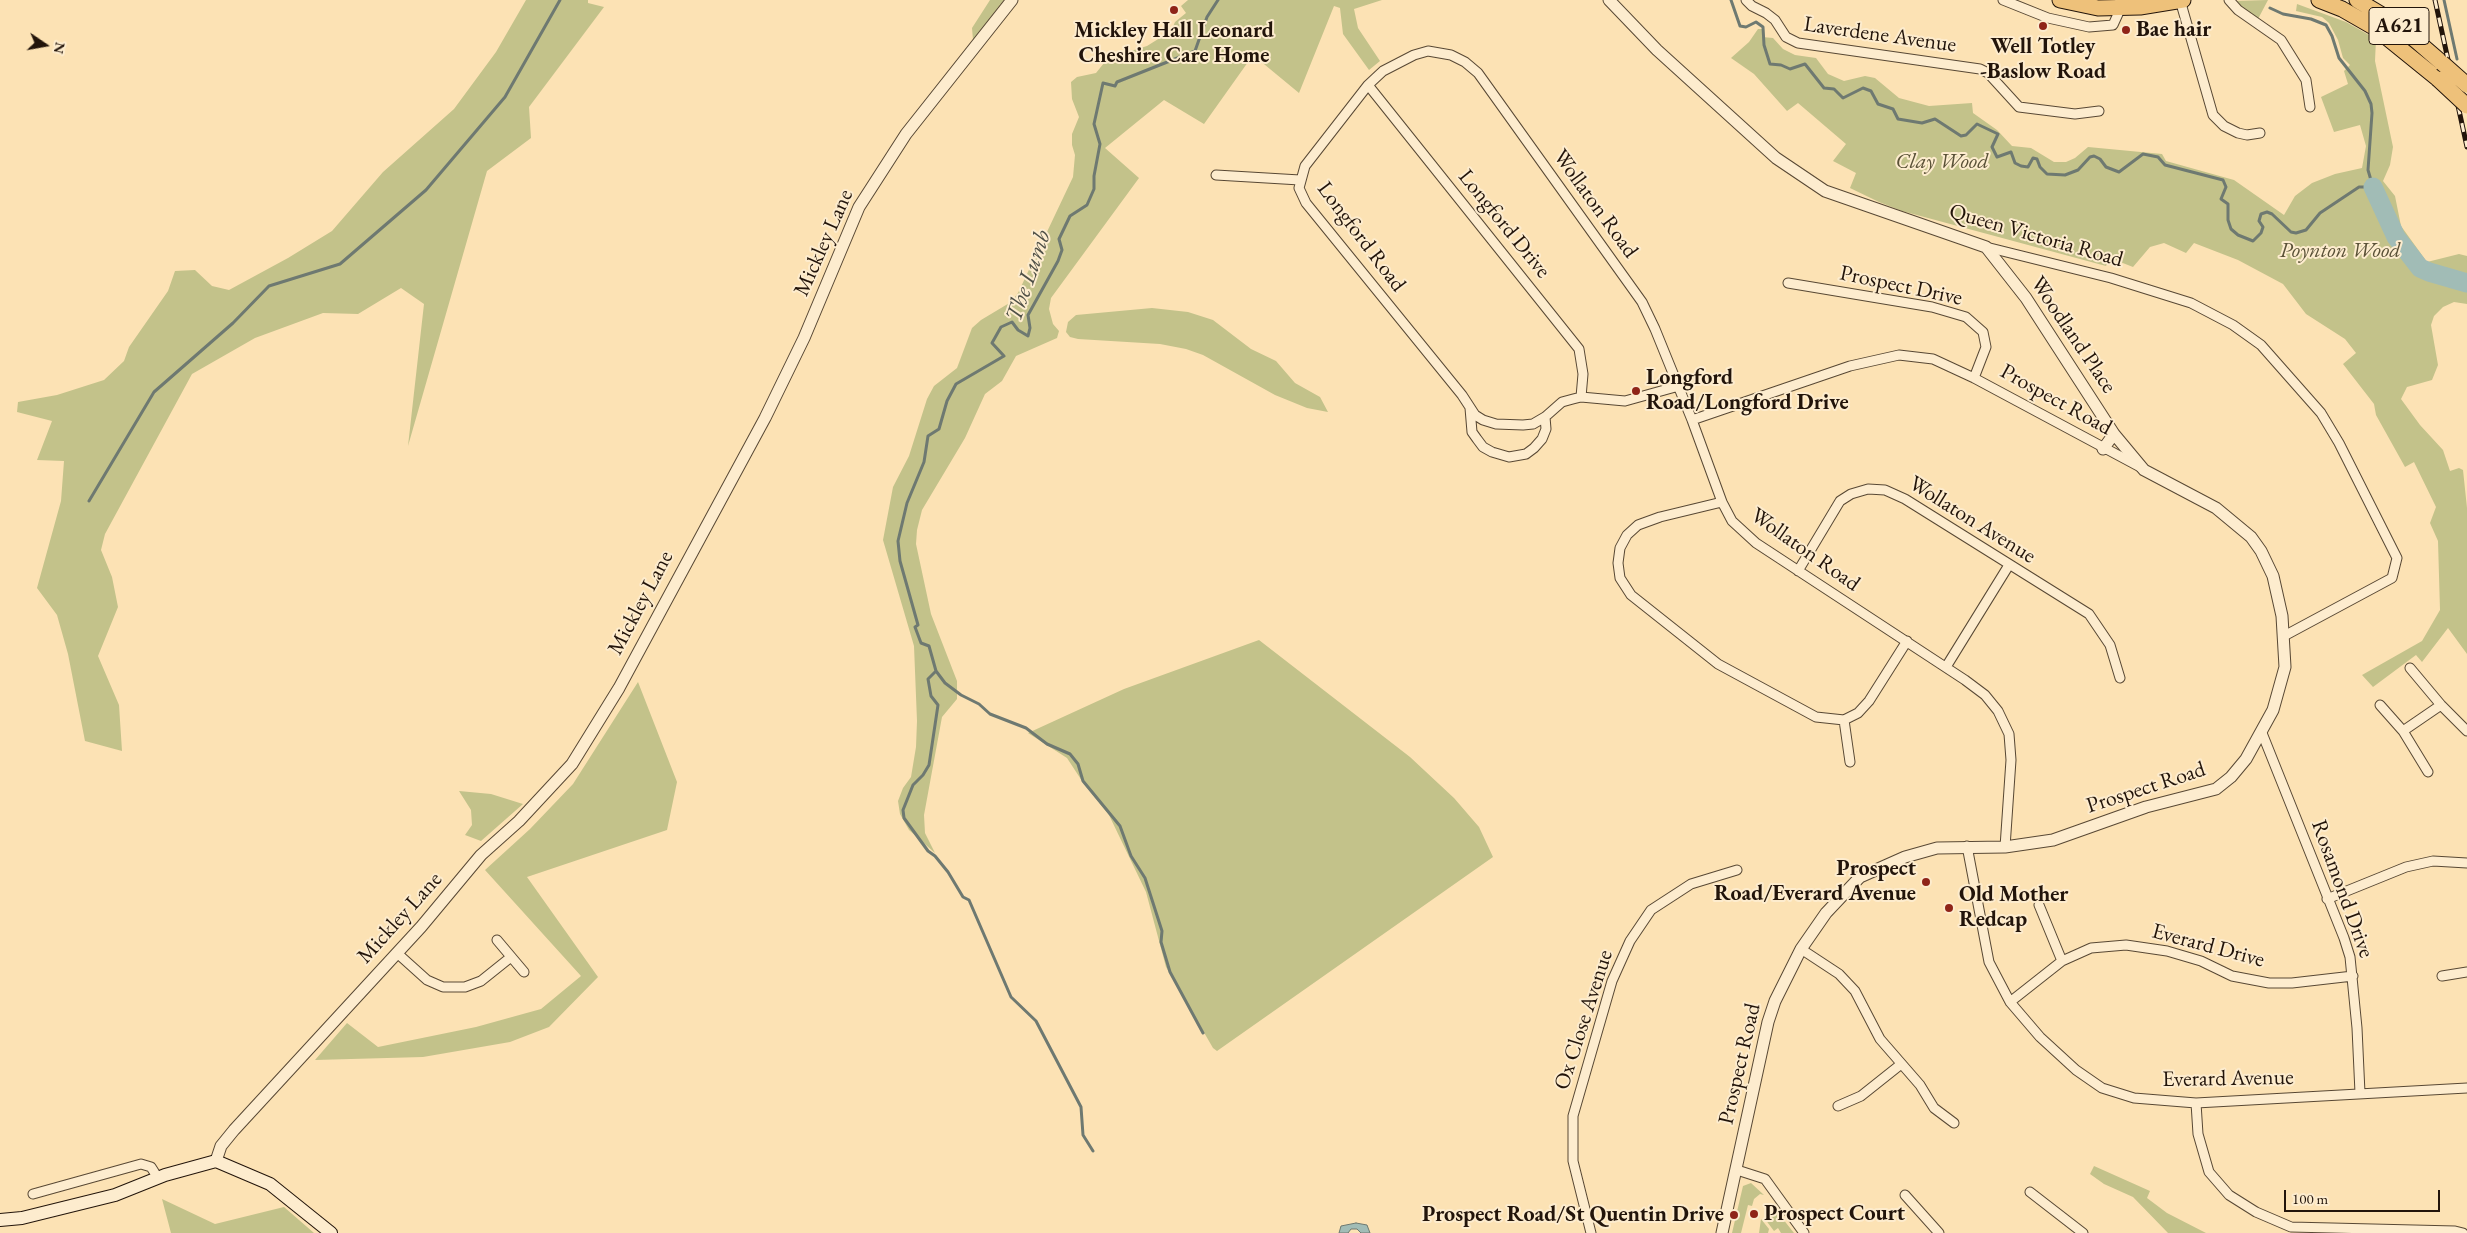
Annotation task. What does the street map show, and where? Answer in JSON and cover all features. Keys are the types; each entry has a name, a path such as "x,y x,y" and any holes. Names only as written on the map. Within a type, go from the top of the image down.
{"main road":[{"path":"2060,0 2098,8 2119,4 2181,0"},
{"name":"A621","path":"2319,0 2342,9 2375,28 2438,79 2467,106"},
{"name":"A621","path":"2357,0 2397,24 2467,85"},
{"path":"0,1220 22,1218 115,1195 158,1178 216,1161 270,1184 331,1233"}],"street":[{"name":"Mickley Lane","path":"216,1161 221,1146 234,1130 444,901 481,855 556,783 590,736 765,418 804,338 859,207 906,134 1012,0"},
{"name":"Queen Victoria Road","path":"1609,0 1657,50 1776,158 1824,190 1986,247 2111,278 2191,303 2233,325 2261,345 2322,413 2397,558 2392,578 2284,636"},
{"name":"Laverdene Avenue","path":"1746,0 1752,6 1775,20 1786,37 1798,43 1980,69 1988,73 2019,107 2075,114 2099,111"},
{"path":"2003,0 2048,18 2089,26 2113,24 2119,4"},
{"path":"2181,0 2213,115 2224,126 2238,133 2247,135 2260,133"},
{"path":"2229,0 2238,10 2265,27 2281,40 2306,80 2310,107"},
{"name":"Wollaton Road","path":"1368,85 1383,71 1414,55 1428,51 1451,55 1465,62 1478,73 1642,302 1679,386 1722,502 1732,521 1744,533 1798,572 1946,667 1985,695 1998,711 2009,734 2011,760 2005,847"},
{"name":"Longford Road","path":"1368,85 1305,166 1300,180 1301,195 1470,407 1484,420 1496,424 1533,424 1545,417 1562,402 1581,397 1625,401 1679,386"},
{"name":"Longford Drive","path":"1368,85 1579,349 1583,364 1581,397"},
{"path":"1216,175 1300,180"},
{"name":"Woodland Place","path":"1986,247 2026,298 2114,434 2144,470"},
{"name":"Prospect Drive","path":"1788,283 1932,307 1966,317 1983,332 1986,347 1974,378"},
{"name":"Prospect Road","path":"1692,420 1850,366 1899,355 1933,359 1974,378 2216,508 2251,537 2261,551 2273,576 2284,636 2285,667 2273,710 2246,759 2231,777 2216,789 2109,819 2053,840 2005,847 1967,846 1937,848 1905,857 1860,877 1826,913 1800,949 1775,1000 1768,1022 1722,1233"},
{"path":"1470,407 1472,432 1477,439 1492,452 1509,456 1526,454 1542,440 1546,429 1545,417"},
{"path":"2103,449 2114,434"},
{"name":"Wollaton Avenue","path":"1798,572 1840,501 1851,494 1868,488 1885,490 1905,499 2089,614 2110,645 2120,678"},
{"path":"1722,502 1660,517 1638,525 1627,535 1620,548 1618,563 1620,578 1631,596 1718,664 1816,717 1844,720 1858,712 1869,701 1907,641"},
{"path":"1946,667 2009,565"},
{"path":"2410,668 2441,705 2467,731"},
{"path":"2380,705 2402,731 2428,772"},
{"path":"2402,731 2441,705"},
{"path":"1844,720 1850,762"},
{"name":"Rosamond Drive","path":"2262,733 2344,938 2353,976 2360,1093"},
{"name":"Everard Avenue","path":"1967,846 1989,962 2010,1002 2040,1037 2076,1070 2102,1088 2134,1098 2196,1103 2467,1088"},
{"path":"2327,899 2406,867 2433,861 2467,863"},
{"name":"Ox Close Avenue","path":"1591,1233 1572,1162 1573,1116 1612,981 1630,942 1651,910 1691,884 1730,869"},
{"path":"2038,905 2062,961"},
{"path":"497,940 524,972"},
{"name":"Everard Drive","path":"2010,1002 2062,961 2091,948 2126,945 2167,951 2200,961 2232,976 2270,983 2292,983 2353,976"},
{"path":"1800,949 1840,974 1855,991 1880,1039 1900,1065 1920,1085 1934,1108 1954,1123"},
{"path":"397,953 427,980 443,987 465,987 481,981 511,957"},
{"path":"2442,976 2467,972"},
{"path":"1838,1106 1861,1096 1900,1065"},
{"path":"2196,1103 2198,1134 2209,1172 2229,1195 2256,1212 2291,1227 2455,1231 2463,1233"},
{"path":"33,1194 141,1164 151,1167 158,1178"},
{"path":"1736,1170 1765,1179 1804,1233"},
{"path":"2030,1192 2083,1233"},
{"path":"1905,1195 1939,1233"}],"green space":[{"path":"526,0 588,0 588,3 604,7 529,107 531,138 487,171 408,446 424,304 401,288 358,314 323,313 255,338 192,374 105,534 101,550 112,577 118,607 98,656 119,705 122,751 85,741 68,654 57,615 37,588 61,501 64,461 37,460 52,421 17,412 18,402 57,395 104,380 124,361 129,347 168,291 175,271 195,270 212,286 229,290 288,258 332,231 383,172 454,109 496,52"},
{"path":"990,0 1004,0 973,40 972,28"},
{"path":"1188,0 1382,0 1354,9 1358,28 1380,61 1369,70 1343,34 1340,8 1334,6 1299,93 1253,55 1204,124 1164,100 1105,148 1139,178 1051,298 1049,309 1053,324 1059,331 1057,338 1016,356 1002,381 985,394 965,438 922,510 917,530 916,544 931,614 957,681 957,699 942,717 924,815 925,833 935,853 909,830 900,814 898,801 903,788 911,777 916,747 917,721 914,646 883,540 893,487 909,456 927,399 934,386 957,368 972,328 981,320 1011,302 1018,293 1073,177 1075,155 1072,145 1072,134 1079,117 1072,99 1071,82 1077,77 1096,73 1108,58 1147,46 1171,31 1175,22 1186,13 1181,6"},
{"path":"2268,0 2258,19 2240,8 2235,1"},
{"path":"2297,4 2346,22 2376,39 2375,61 2393,147 2390,165 2383,181 2395,196 2401,226 2427,262 2459,254 2467,256 2467,304 2454,302 2443,307 2434,316 2431,325 2438,365 2432,380 2407,387 2401,399 2420,425 2443,450 2450,471 2459,468 2463,470 2467,508 2467,654 2448,628 2422,662 2416,655 2373,687 2362,675 2422,641 2440,610 2438,541 2430,523 2436,507 2414,462 2405,467 2376,415 2374,404 2343,364 2356,353 2345,339 2306,314 2283,284 2238,260 2194,243 2186,253 2164,243 2150,247 2133,267 2110,258 2106,266 1902,211 1879,202 1850,188 1856,173 1833,161 1846,144 1798,103 1787,111 1754,74 1731,58 1749,42 1758,29 1762,29 1762,37 1773,38 1783,49 1795,55 1816,58 1828,74 1844,81 1865,76 1875,78 1899,98 1929,106 1972,103 1973,113 1997,130 2012,146 2031,148 2054,162 2066,162 2075,158 2088,147 2162,154 2166,161 2234,180 2284,215 2295,196 2312,183 2335,174 2362,168 2366,146 2360,125 2334,132 2321,97 2348,84 2344,71 2350,65 2343,58 2338,40 2329,23 2322,17 2296,11"},
{"path":"1152,308 1188,312 1213,320 1251,349 1276,361 1295,383 1320,397 1328,412 1307,408 1275,395 1203,355 1186,349 1160,344 1078,339 1070,337 1066,332 1068,322 1076,315"},
{"path":"1259,640 1410,757 1454,798 1479,827 1493,857 1217,1051 1213,1048 1166,967 1146,892 1109,815 1084,784 1067,758 1028,733 1124,689"},
{"path":"638,682 677,782 667,830 527,877 598,977 549,1027 510,1042 423,1057 315,1060 347,1023 378,1047 476,1027 541,1009 581,976 485,870 530,829 573,784"},
{"path":"459,791 491,794 523,804 481,841 465,835 472,825 471,810"},
{"path":"2094,1166 2150,1191 2147,1198 2167,1213 2206,1233 2168,1233 2133,1197 2104,1184 2090,1174"},
{"path":"1751,1183 1764,1195 1760,1194 1754,1199 1752,1206 1748,1205 1741,1233 1732,1233 1743,1186"},
{"path":"162,1199 215,1224 284,1207 314,1233 171,1233"},
{"path":"1775,1209 1794,1233 1781,1233 1778,1228 1774,1231 1765,1219 1768,1210 1773,1212"},
{"path":"1761,1219 1769,1229 1768,1233 1759,1233"}],"water":[{"path":"1356,1223 1367,1225 1370,1233 1361,1233 1357,1229 1351,1229 1348,1233 1339,1233 1341,1226"}],"waterway":[{"path":"89,501 154,392 233,323 269,286 340,264 426,190 505,97 560,0"},
{"name":"The Lumb","path":"1203,1033 1170,972 1161,942 1162,931 1145,878 1131,856 1120,826 1083,781 1078,764 1070,754 1047,744 1026,728 990,714 979,704 961,695 945,683 936,671 929,646 921,643 915,627 918,625 900,561 898,541 907,503 924,462 928,436 939,429 947,401 956,384 1004,356 992,343 1001,327 1012,322 1018,330 1028,336 1030,328 1028,315 1058,261 1062,250 1059,239 1070,216 1087,205 1094,189 1094,176 1100,144 1094,124 1103,83 1115,86 1117,82 1195,51 1207,17 1218,0"},
{"path":"1731,0 1740,26 1746,27 1756,22 1763,27 1764,45 1770,64 1781,65 1790,69 1805,64 1824,88 1834,89 1843,98 1863,88 1871,91 1878,104 1893,109 1898,119 1922,123 1935,119 1961,136 1966,135 1977,124 1998,134 1992,147 1997,157 2011,152 2015,163 2021,166 2028,167 2033,158 2037,159 2040,167 2047,174 2065,175 2078,170 2090,157 2094,156 2100,159 2106,167 2119,172 2143,154 2158,157 2165,165 2223,180 2226,187 2221,199 2228,204 2228,220 2231,229 2238,235 2253,241 2261,233 2263,227 2259,221 2261,214 2267,212 2272,214 2291,232 2296,233 2306,230 2320,213 2359,187 2373,187"},
{"path":"2444,0 2457,59"},
{"path":"2270,8 2283,14 2311,19 2326,25 2332,36 2339,58 2365,91 2371,104 2372,113 2368,170 2373,187"},
{"path":"2373,187 2396,237 2420,268 2467,283"},
{"path":"936,671 928,679 931,696 938,705 929,765 923,775 913,785 903,810 904,818 928,851 935,856 948,872 963,897 969,900 1011,997 1036,1021 1081,1107 1083,1135 1093,1151"}],"railway":[{"path":"2435,0 2467,147"}],"place":[{"name":"Mickley Hall Leonard Cheshire Care Home","path":"1174,10"},
{"name":"Well Totley -Baslow Road","path":"2043,26"},
{"name":"Bae hair","path":"2126,30"},
{"name":"Longford Road/Longford Drive","path":"1636,391"},
{"name":"Prospect Road/Everard Avenue","path":"1926,882"},
{"name":"Old Mother Redcap","path":"1949,908"},
{"name":"Prospect Court","path":"1754,1214"},
{"name":"Prospect Road/St Quentin Drive","path":"1734,1215"}],"park label":[{"name":"Clay Wood","path":"1942,162"},
{"name":"Poynton Wood","path":"2340,251"}]}
